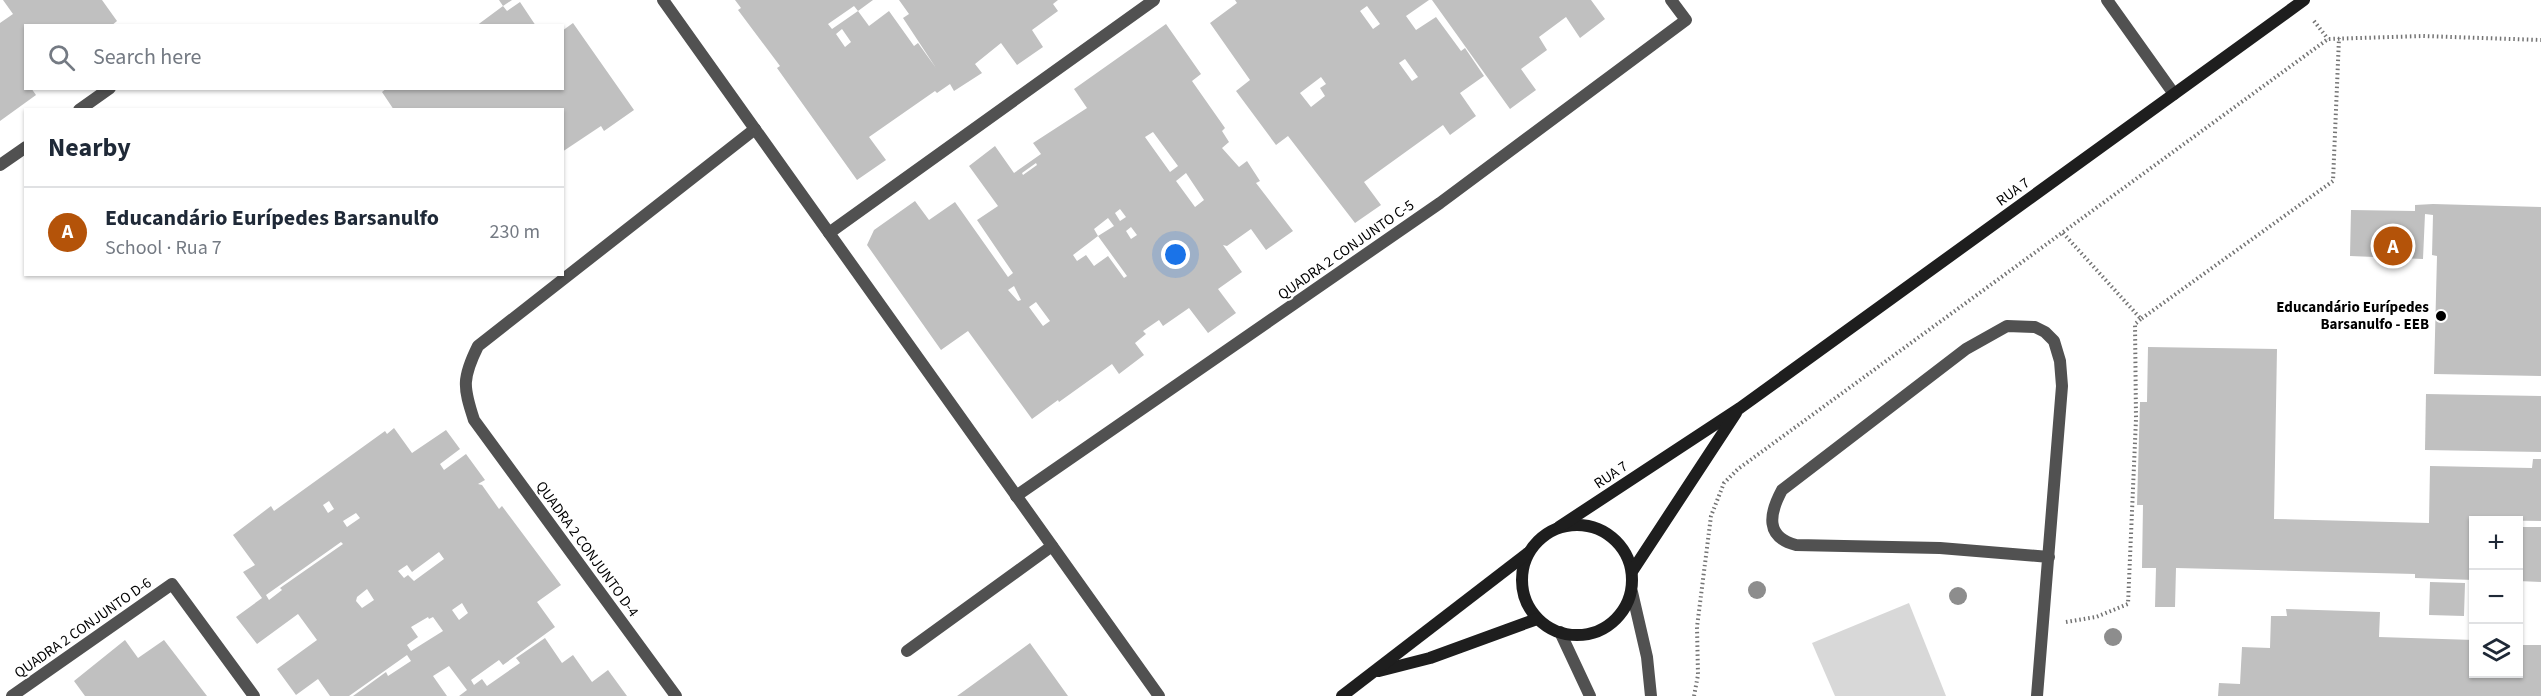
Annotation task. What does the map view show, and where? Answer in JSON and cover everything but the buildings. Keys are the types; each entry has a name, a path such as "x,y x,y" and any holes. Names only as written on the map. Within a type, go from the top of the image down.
{"main road":[{"name":"RUA 7","path":"1559,527 1740,408 2304,0"},
{"name":"RUA 7","path":"1633,570 1740,408"},
{"path":"1342,696 1529,553 1547,533 1559,527 1578,525 1597,528 1613,538 1626,552 1633,570 1632,592 1627,607 1605,628 1590,634 1575,635 1560,632 1538,619 1524,599 1522,576 1529,553"},
{"path":"1375,672 1430,658 1538,619"}],"street":[{"path":"663,0 1159,696"},
{"path":"829,233 1154,0"},
{"name":"QUADRA 2 CONJUNTO C-5","path":"1016,496 1440,203 1686,20 1671,0"},
{"path":"2107,0 2174,94"},
{"path":"82,108 107,90"},
{"name":"QUADRA 2 CONJUNTO D-4","path":"676,696 474,420 464,390 466,370 478,346 755,129"},
{"path":"0,165 24,148"},
{"path":"2037,696 2049,557 2062,386 2060,361 2054,341 2045,332 2035,327 2007,326 1966,349 1782,490 1772,508 1773,526 1777,536 1784,542 1796,545 1940,548 2049,557"},
{"path":"907,651 1052,546"},
{"name":"QUADRA 2 CONJUNTO D-6","path":"12,696 172,584 254,696"},
{"path":"1632,592 1647,657 1651,696"},
{"path":"1560,632 1590,696"}],"path":[{"path":"1694,696 1698,675 1697,627 1708,534 1716,496 1724,483 1738,469 2328,39 2423,36 2541,40"},
{"path":"2043,626 2096,616 2128,604 2136,419 2135,327 2141,319 2334,181 2339,38"},
{"path":"2063,233 2141,319"}],"shaded area":[{"path":"1909,603 1946,696 1835,696 1812,643"}],"place":[{"name":"Educandário Eurípedes Barsanulfo","path":"2393,246"},
{"name":"Educandário Eurípedes Barsanulfo - EEB","path":"2441,316"}]}
